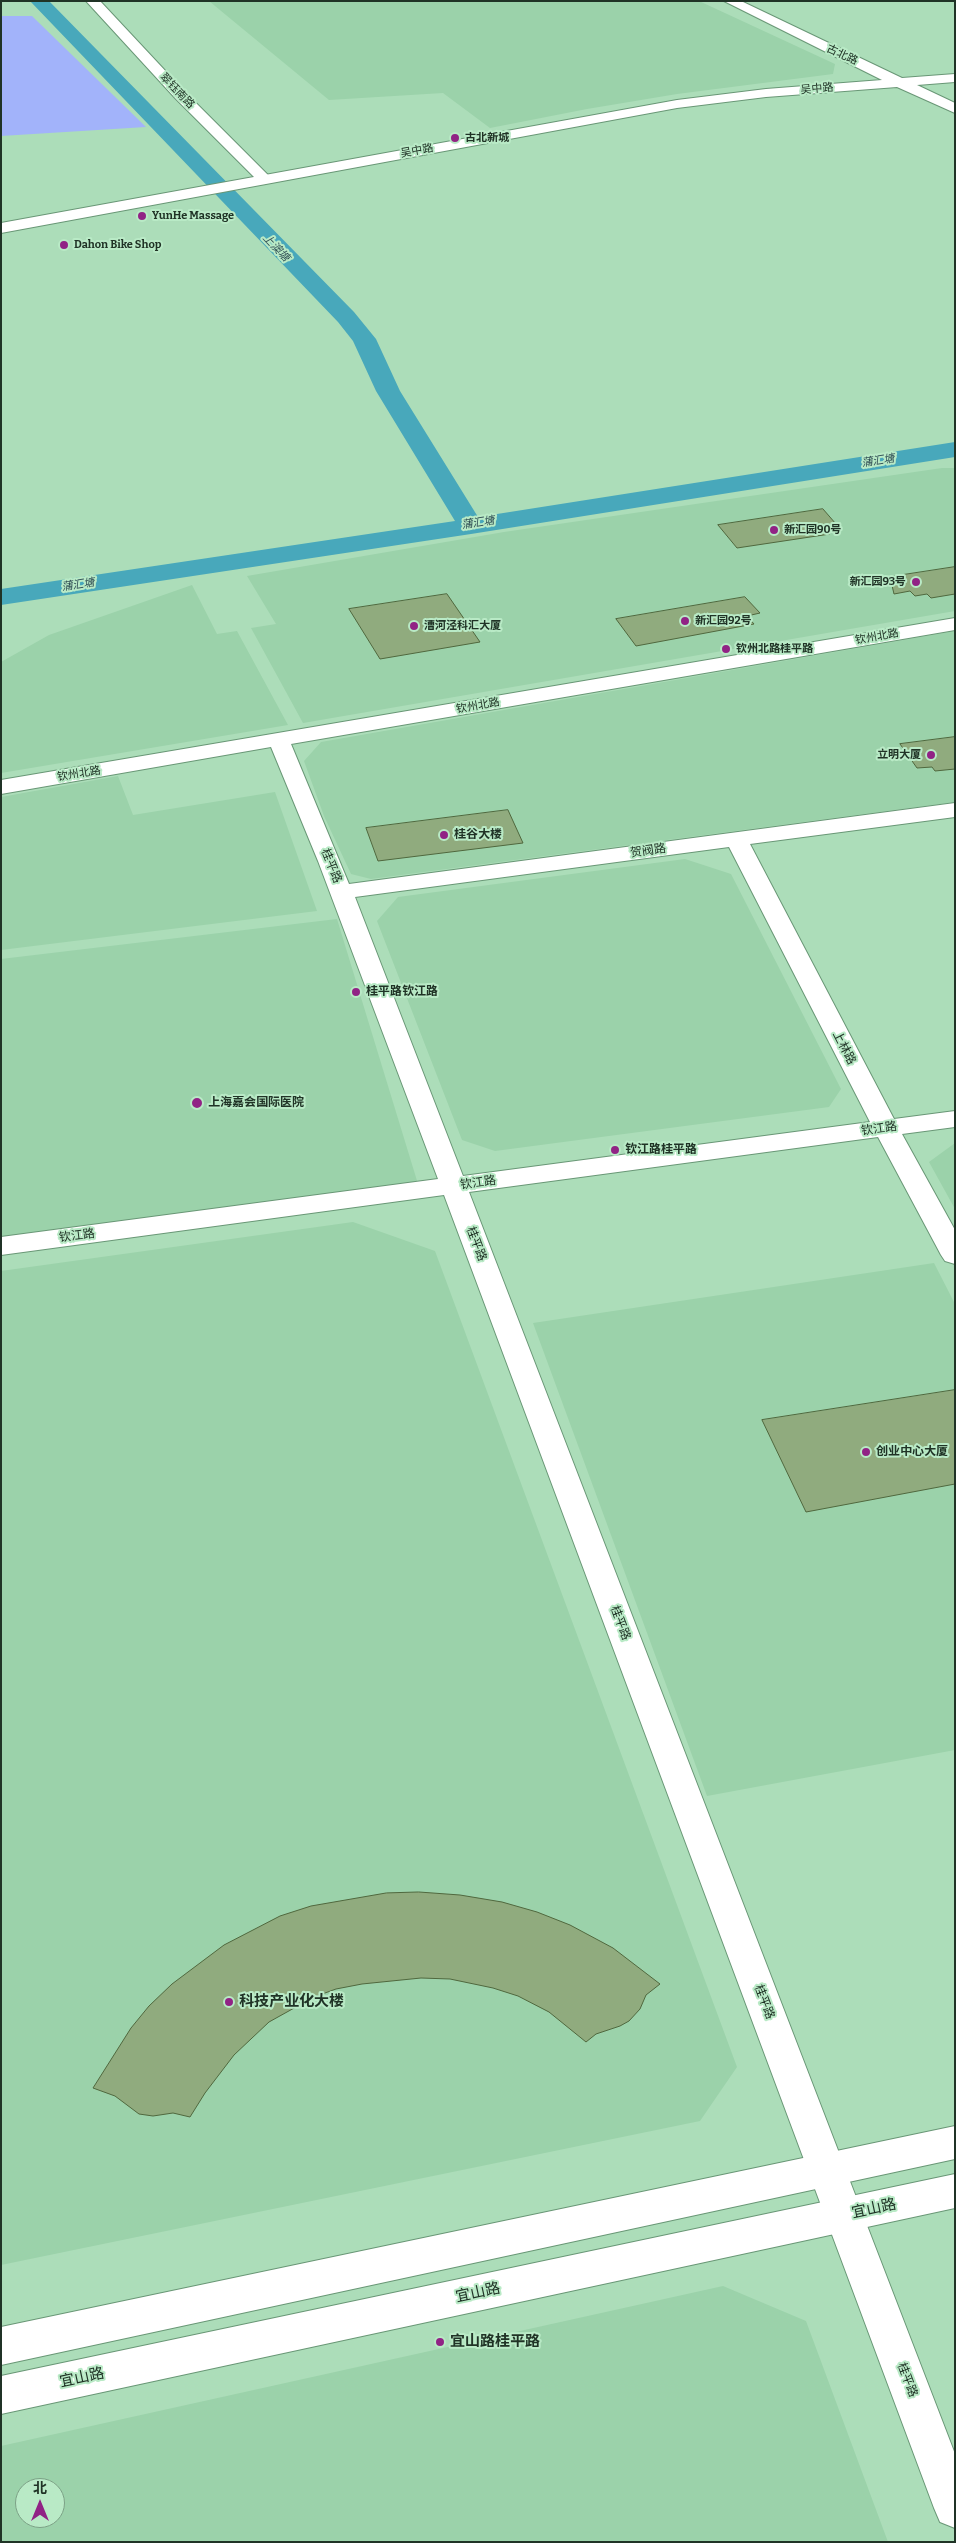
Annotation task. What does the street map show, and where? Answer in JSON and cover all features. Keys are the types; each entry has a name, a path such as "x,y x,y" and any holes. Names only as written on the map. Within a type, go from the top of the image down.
{"street":[{"name":"翠钰南路","path":"92,1 181,96 264,179"},
{"name":"古北路","path":"730,1 955,109"},
{"name":"吴中路","path":"1,228 243,182 685,103 766,93 955,78"},
{"name":"钦州北路","path":"1,787 955,624"},
{"name":"桂平路","path":"279,740 341,892 454,1187 955,2508"},
{"name":"贺阀路","path":"341,892 955,810"},
{"name":"上林路","path":"736,839 886,1128 955,1255"},
{"name":"钦江路","path":"1,1246 955,1119"},
{"path":"1,2346 955,2142"},
{"name":"宜山路","path":"1,2395 955,2191"}],"shaded area":[{"path":"209,1 699,1 835,64 833,74 677,94 490,128 443,93 329,100"},
{"path":"1,16 32,16 146,127 1,136"},
{"path":"942,468 955,468 955,611 303,723 251,628 276,624 247,576 504,532"},
{"path":"192,585 217,634 237,631 288,725 1,773 1,662 49,635"},
{"path":"955,631 955,802 371,879 351,874 324,816 304,761 321,742"},
{"path":"118,776 133,815 275,792 317,911 1,950 1,797"},
{"path":"685,859 731,874 841,1089 829,1107 495,1151 462,1140 377,921 398,897"},
{"name":"上海嘉会国际医院","path":"337,919 418,1184 1,1240 1,959"},
{"path":"955,1143 955,1209 929,1162"},
{"path":"353,1222 435,1251 737,2067 700,2121 1,2265 1,1271"},
{"path":"934,1263 955,1304 955,1750 707,1796 533,1323"},
{"path":"723,2286 806,2321 888,2542 1,2542 1,2446"}],"building":[{"name":"新汇园90号","path":"823,509 836,524 823,526 830,534 737,548 718,525"},
{"name":"新汇园93号","path":"955,567 955,594 931,598 927,594 915,596 910,591 894,594 890,577"},
{"name":"漕河泾科汇大厦","path":"447,594 480,642 380,659 349,609"},
{"name":"新汇园92号","path":"745,597 760,613 747,616 754,624 636,646 616,619"},
{"name":"立明大厦","path":"955,737 955,769 935,771 932,767 917,768 900,744"},
{"name":"桂谷大楼","path":"508,810 523,843 378,861 366,828"},
{"name":"创业中心大厦","path":"955,1390 955,1484 806,1512 762,1420"},
{"name":"科技产业化大楼","path":"419,1892 460,1895 502,1902 537,1912 570,1925 613,1948 660,1984 646,1995 640,2009 629,2021 596,2034 586,2042 549,2012 518,1996 493,1988 450,1979 421,1978 362,1984 336,1989 314,1997 269,2022 234,2055 205,2093 190,2117 173,2113 153,2116 139,2114 115,2096 93,2088 131,2028 149,2006 172,1984 224,1945 280,1916 311,1906 386,1893"}],"waterway":[{"name":"上澳塘","path":"39,1 346,317 364,339 388,391 471,526"},
{"name":"蒲汇塘","path":"471,526 955,449"},
{"name":"蒲汇塘","path":"1,597 471,526"}],"place":[{"name":"古北新城","path":"455,138"},
{"name":"YunHe Massage","path":"142,216"},
{"name":"Dahon Bike Shop","path":"64,245"},
{"name":"新汇园90号","path":"774,530"},
{"name":"新汇园93号","path":"916,582"},
{"name":"新汇园92号","path":"685,621"},
{"name":"漕河泾科汇大厦","path":"414,626"},
{"name":"钦州北路桂平路","path":"726,649"},
{"name":"立明大厦","path":"931,755"},
{"name":"桂谷大楼","path":"444,835"},
{"name":"桂平路钦江路","path":"356,992"},
{"name":"上海嘉会国际医院","path":"197,1103"},
{"name":"钦江路桂平路","path":"615,1150"},
{"name":"创业中心大厦","path":"866,1452"},
{"name":"科技产业化大楼","path":"229,2002"},
{"name":"宜山路桂平路","path":"440,2342"}]}
